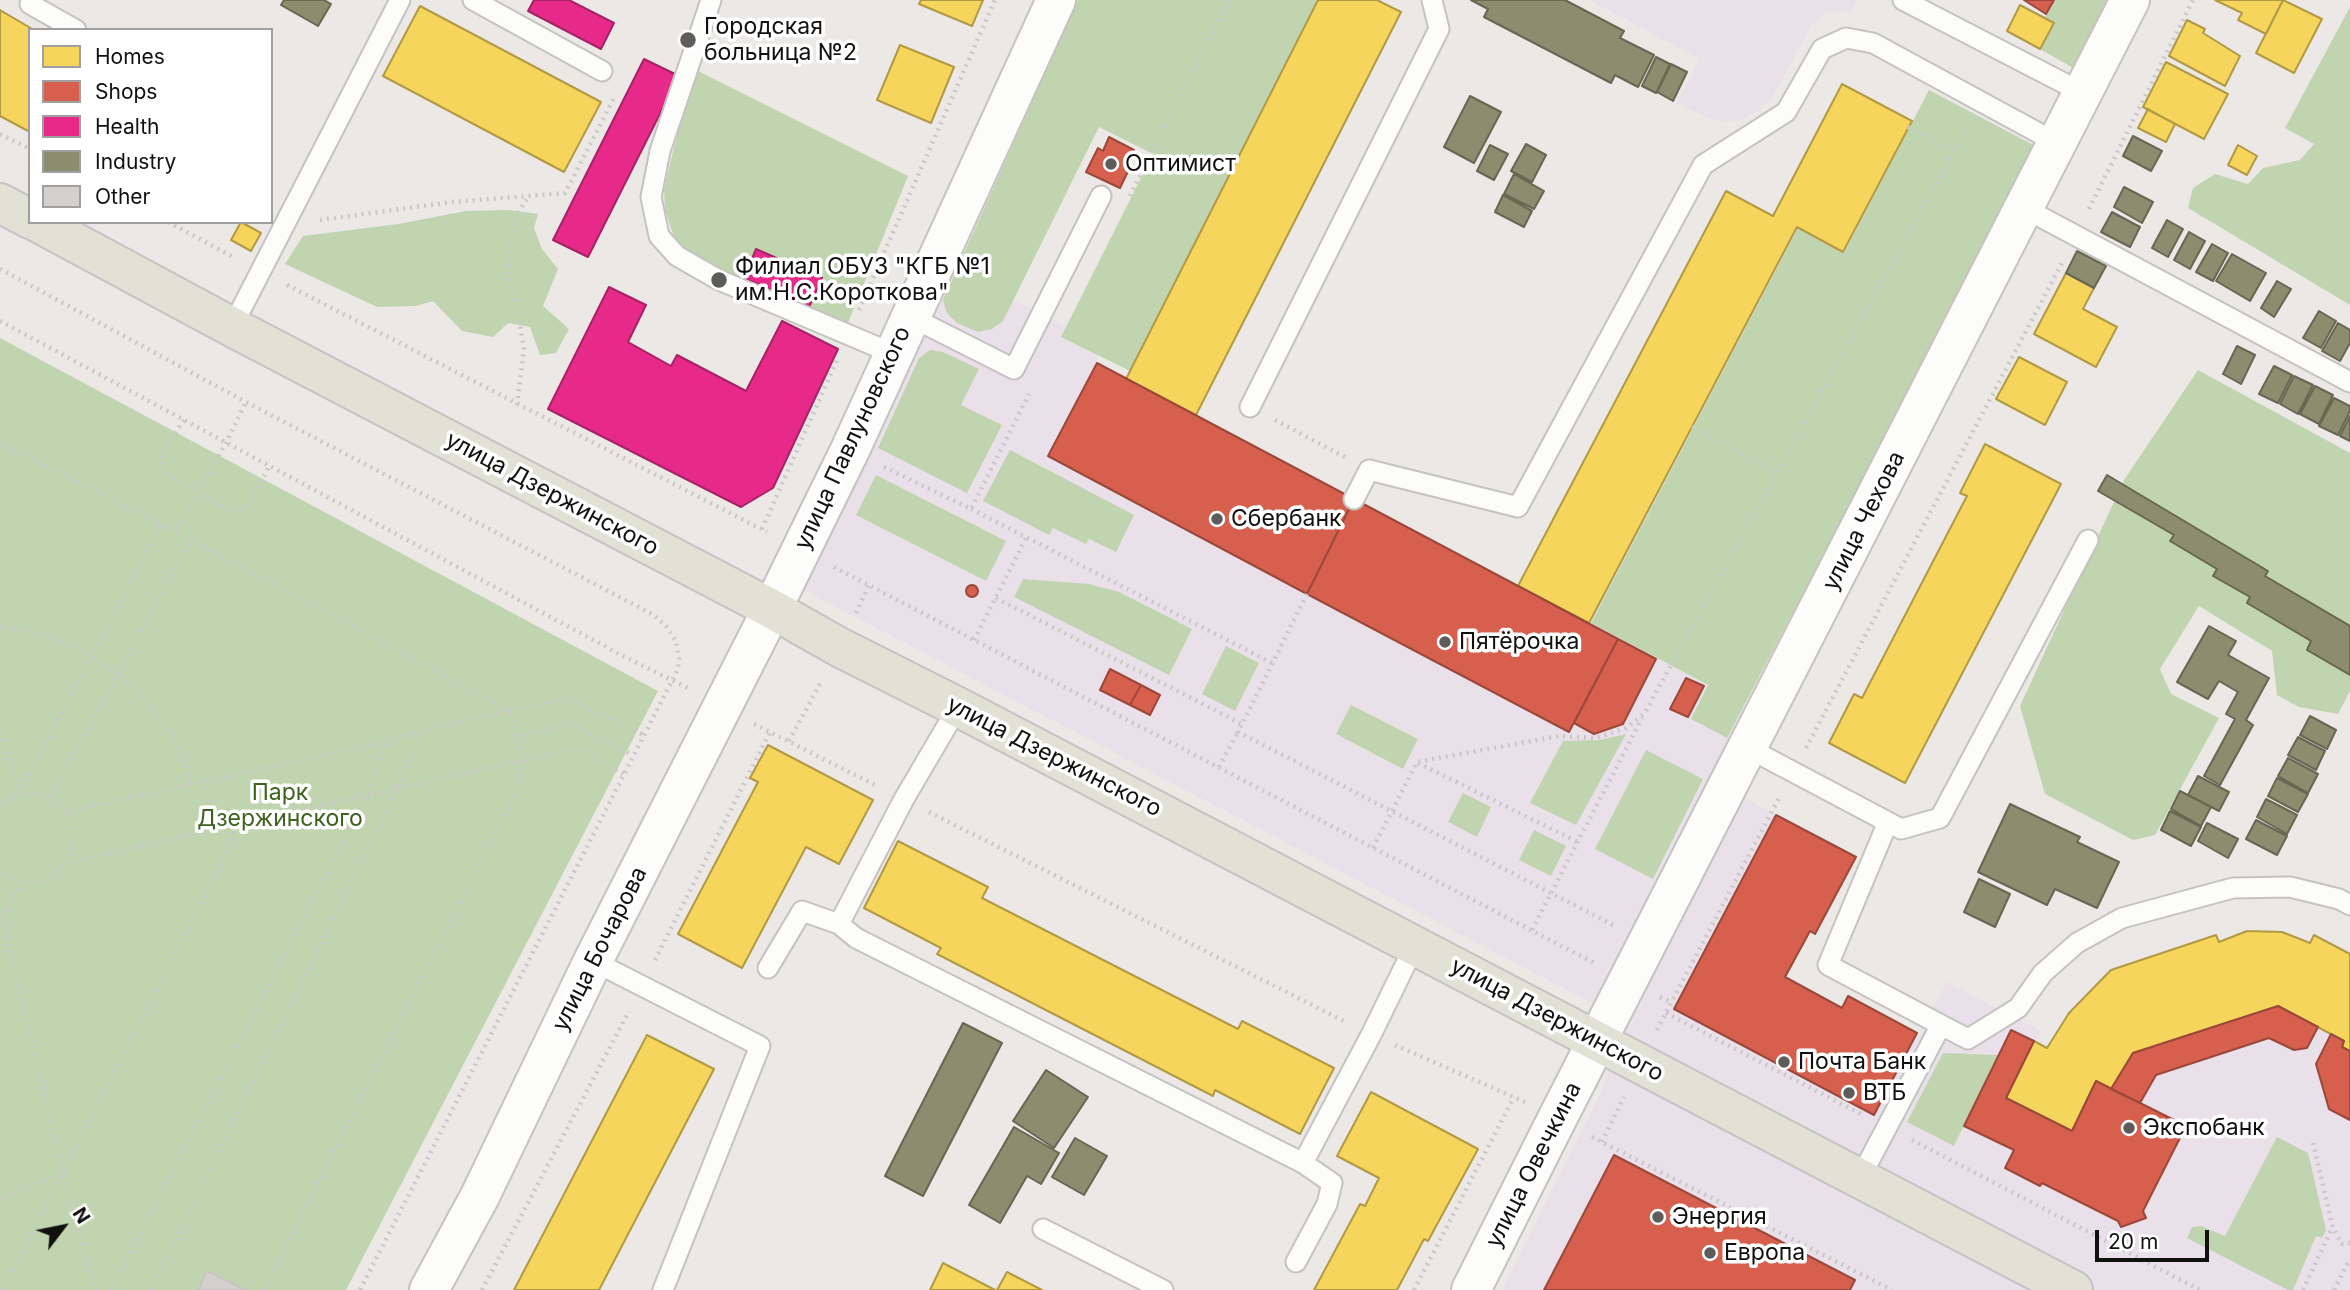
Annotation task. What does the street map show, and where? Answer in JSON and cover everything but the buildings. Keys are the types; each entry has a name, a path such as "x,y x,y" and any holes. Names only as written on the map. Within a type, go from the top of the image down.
{"main road":[{"path":"0,203 28,218"},
{"name":"улица Дзержинского","path":"41,224 772,609 839,647 2073,1290"}],"street":[{"name":"улица Павлуновского","path":"772,609 894,354 1056,0"},
{"name":"улица Чехова","path":"1598,1041 2130,0"},
{"name":"улица Бочарова","path":"429,1290 480,1196 593,961 772,609"},
{"name":"улица Овечкина","path":"1471,1290 1598,1041"}],"lane":[{"path":"32,0 30,4 72,28"},
{"path":"232,327 400,0"},
{"path":"473,0 602,71"},
{"path":"711,0 660,151 650,197 659,236 677,257 719,280 894,354"},
{"path":"1250,407 1439,29 1432,0"},
{"path":"1903,0 2083,93"},
{"path":"1354,499 1369,470 1518,507 1703,165 1786,112 1822,49 1846,38 1873,43 2057,143"},
{"path":"911,317 1014,369 1101,196"},
{"path":"2024,208 2350,383"},
{"path":"1748,748 1901,829 1940,818 2088,540"},
{"path":"839,924 904,799 958,707"},
{"path":"1888,822 1828,965 1968,1039 2018,1008 2043,973 2077,943 2122,918 2233,888 2290,887 2339,899 2350,905"},
{"path":"768,968 802,911 839,924 856,938 1303,1163 1332,1182 1327,1204 1296,1262"},
{"path":"1303,1163 1415,945"},
{"path":"593,961 760,1046 663,1290"},
{"path":"1860,1178 1941,1025"},
{"path":"1043,1228 1163,1290"}],"path":[{"path":"762,529 995,0"},
{"path":"1602,1142 1666,1013 2076,235 2193,0"},
{"path":"286,221 331,220 452,202 565,193 616,96 602,71"},
{"path":"1532,930 1644,714 1981,102"},
{"path":"1908,127 1954,151"},
{"path":"0,134 28,148"},
{"path":"517,405 524,348 508,272 513,221 529,196"},
{"path":"172,224 1672,1003"},
{"path":"0,269 246,402 654,615 676,641 678,669 360,1290"},
{"path":"0,321 723,708 1371,1035 1514,1097 1892,1290"},
{"path":"175,533 246,402"},
{"path":"184,420 161,454 161,463 164,472 198,493 233,512 241,510 249,504 269,467"},
{"path":"1283,424 1369,470"},
{"path":"1692,427 1777,472"},
{"path":"0,445 26,455 161,524 509,710 522,761 516,793 264,1290"},
{"path":"971,509 1272,663"},
{"path":"19,794 161,524"},
{"path":"974,640 1026,538"},
{"path":"50,797 191,540"},
{"path":"1219,767 1307,594"},
{"path":"996,598 1242,724"},
{"path":"0,626 38,633 72,646 118,673 146,700 168,729 186,764 190,784"},
{"path":"66,812 567,698 644,735"},
{"path":"1417,762 1559,736 1596,738 1626,728 1644,714"},
{"path":"516,736 572,724 633,755"},
{"path":"151,1290 397,789 423,730"},
{"path":"0,732 19,794"},
{"path":"1238,732 1648,943"},
{"path":"110,1290 367,796 387,741"},
{"path":"67,863 577,748 623,774"},
{"path":"1373,848 1417,762"},
{"path":"1417,762 1578,842"},
{"path":"205,780 213,830"},
{"path":"0,804 19,794 37,793 50,797 66,812 73,829 73,847 67,863 49,879 20,883 0,872"},
{"path":"3,1290 206,894 238,825"},
{"path":"0,921 20,883"},
{"path":"6,909 8,944 63,1173 93,1284 98,1290"},
{"path":"1666,1013 2200,1290"},
{"path":"1414,1290 1514,1097"},
{"path":"2313,1143 2333,1228 2342,1244 2350,1243"},
{"path":"0,1198 63,1173"},
{"path":"2303,1290 2333,1228"},
{"path":"2334,1290 2350,1259"}],"shaded area":[{"path":"1589,0 1857,0 1851,11 1827,12 1811,26 1772,98 1757,112 1739,120 1724,122 1677,103 1700,59"},
{"path":"945,266 1098,342 1097,364 1708,685 1777,724 1742,796 1776,815 1674,1009 1874,1115 1947,982 2041,1031 2006,1098 2096,1081 2278,1006 2344,1041 2350,1051 2350,1290 1502,1290 1602,1090 1628,1022 804,590"}],"green space":[{"path":"1078,0 1318,0 1130,371 1061,337 1153,154 1099,127 1003,321 992,329 978,332 957,323 947,313 943,300"},
{"path":"2054,0 2111,0 2075,69 2040,49 2053,24 2044,19"},
{"path":"2350,7 2350,305 2188,208 2193,188 2215,174 2248,184 2263,168 2300,160 2314,144 2285,128"},
{"path":"696,70 908,176 847,325 731,276 694,257 674,237 665,210 664,189 688,89"},
{"path":"1929,90 2037,147 1727,738 1691,719 1708,685 1591,623 1798,228 1844,253"},
{"path":"509,210 538,214 534,228 542,249 558,269 543,306 569,329 556,353 540,355 530,327 508,323 493,337 462,331 433,301 416,306 377,307 285,264 303,236 398,224 466,211"},
{"name":"Парк Дзержинского","path":"0,338 658,691 346,1290 0,1290"},
{"path":"930,350 943,352 979,369 961,405 1002,425 967,493 878,448 919,358"},
{"path":"2198,370 2350,453 2350,691 2338,714 2299,707 2277,695 2272,651 2199,606 2160,669 2171,694 2219,718 2155,835 2133,840 2045,794 2020,706 2124,480"},
{"path":"1010,450 1134,515 1116,552 1089,539 1086,544 1053,528 1049,535 983,501"},
{"path":"876,475 1006,541 986,581 856,515"},
{"path":"1023,579 1089,584 1119,592 1192,629 1169,675 1014,597"},
{"path":"1226,646 1259,663 1235,711 1202,694"},
{"path":"1351,705 1418,739 1403,769 1336,734"},
{"path":"1626,734 1576,825 1530,803 1563,741 1600,740"},
{"path":"1646,750 1703,779 1653,879 1595,849"},
{"path":"1463,793 1491,807 1477,837 1448,822"},
{"path":"1534,830 1566,846 1551,876 1519,860"},
{"path":"1943,1053 1998,1055 1954,1146 1907,1122"},
{"path":"2277,1137 2308,1153 2326,1230 2322,1238 2316,1236 2293,1290 2288,1290 2187,1238 2192,1227 2201,1226 2225,1236"}],"place":[{"name":"Городская больница №2","path":"688,40"},
{"name":"Оптимист","path":"1111,164"},
{"name":"Филиал ОБУЗ \"КГБ №1 им.Н.С.Короткова\"","path":"719,280"},
{"name":"Сбербанк","path":"1217,519"},
{"name":"Пятёрочка","path":"1445,642"},
{"name":"Почта Банк","path":"1784,1062"},
{"name":"ВТБ","path":"1849,1093"},
{"name":"Экспобанк","path":"2129,1128"},
{"name":"Энергия","path":"1658,1217"},
{"name":"Европа","path":"1710,1253"}]}
